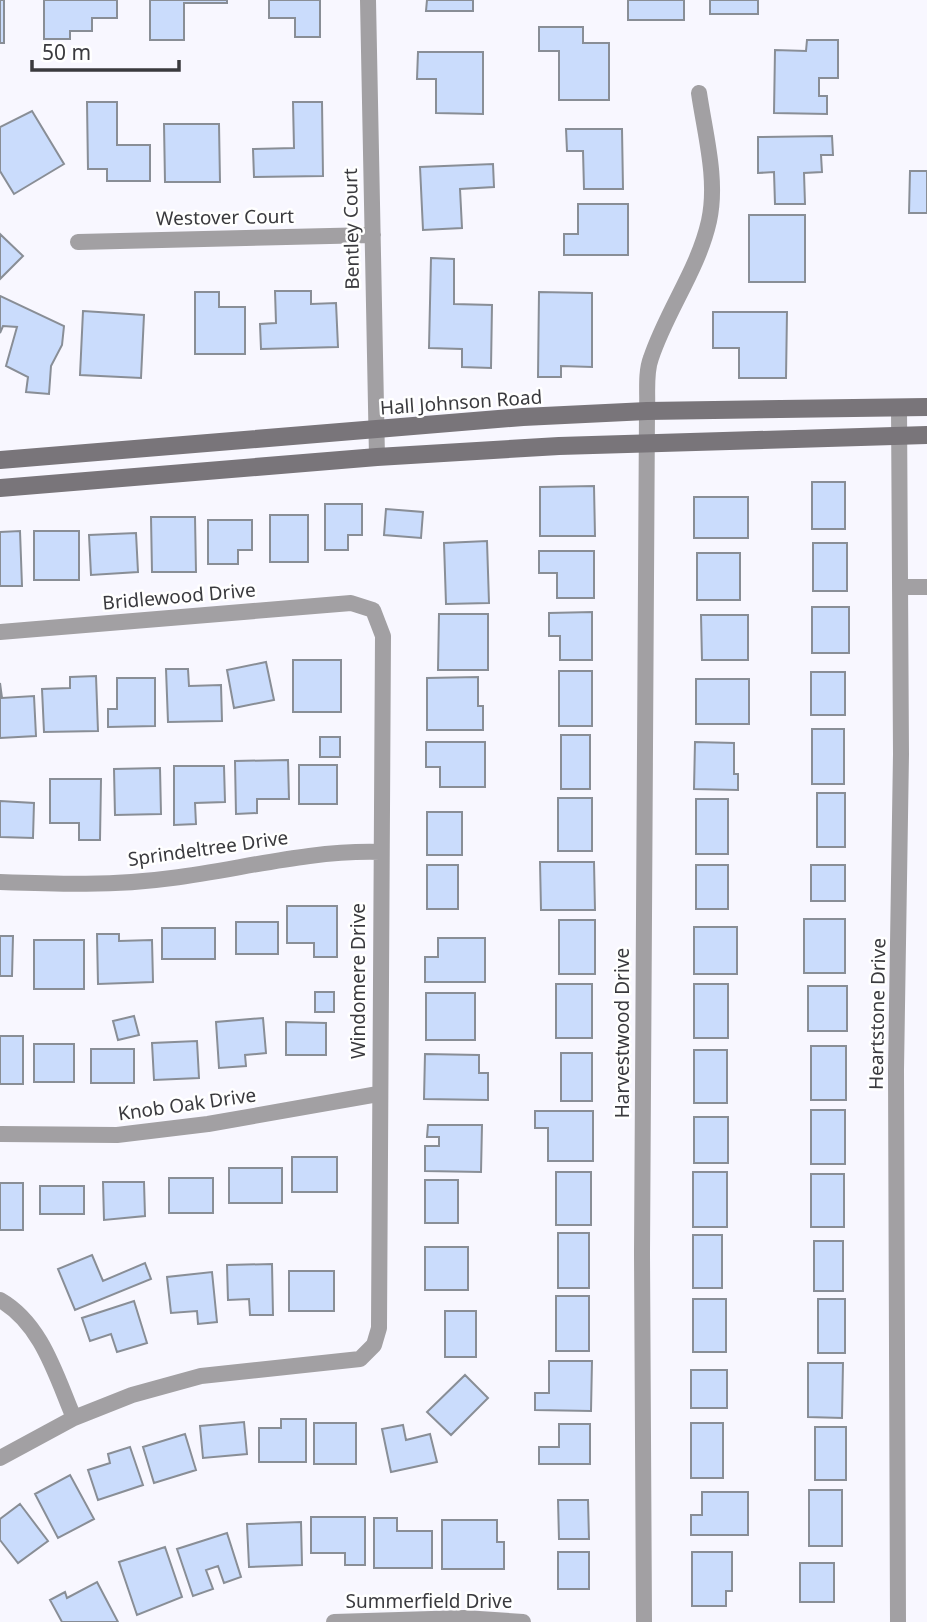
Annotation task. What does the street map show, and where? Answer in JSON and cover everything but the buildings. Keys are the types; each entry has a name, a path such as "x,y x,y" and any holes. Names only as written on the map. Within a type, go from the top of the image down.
{"main road":[{"name":"Hall Johnson Road","path":"0,460 523,417 647,411 927,407"},
{"path":"0,488 377,457 649,444 927,435"}],"street":[{"name":"Bentley Court","path":"368,0 377,457"},
{"name":"Harvestwood Drive","path":"644,1622 642,1254 649,444 647,411 650,360 677,297 692,273 709,218 708,149 699,93"},
{"name":"Westover Court","path":"78,242 373,235"},
{"name":"Heartstone Drive","path":"898,1622 896,1070 901,587 899,407"},
{"path":"901,587 927,587"},
{"name":"Bridlewood Drive","path":"0,632 351,603 362,605"},
{"name":"Windomere Drive","path":"74,1418 132,1395 201,1376 360,1359 374,1345 379,1328 378,1094 383,636 377,615 362,605"},
{"name":"Sprindeltree Drive","path":"0,882 78,885 169,878 293,856 380,852"},
{"name":"Knob Oak Drive","path":"0,1134 117,1135 208,1124 378,1094"},
{"path":"0,1300 10,1306 34,1332 74,1418 0,1458"},
{"name":"Summerfield Drive","path":"334,1622 464,1618 523,1622"}]}
